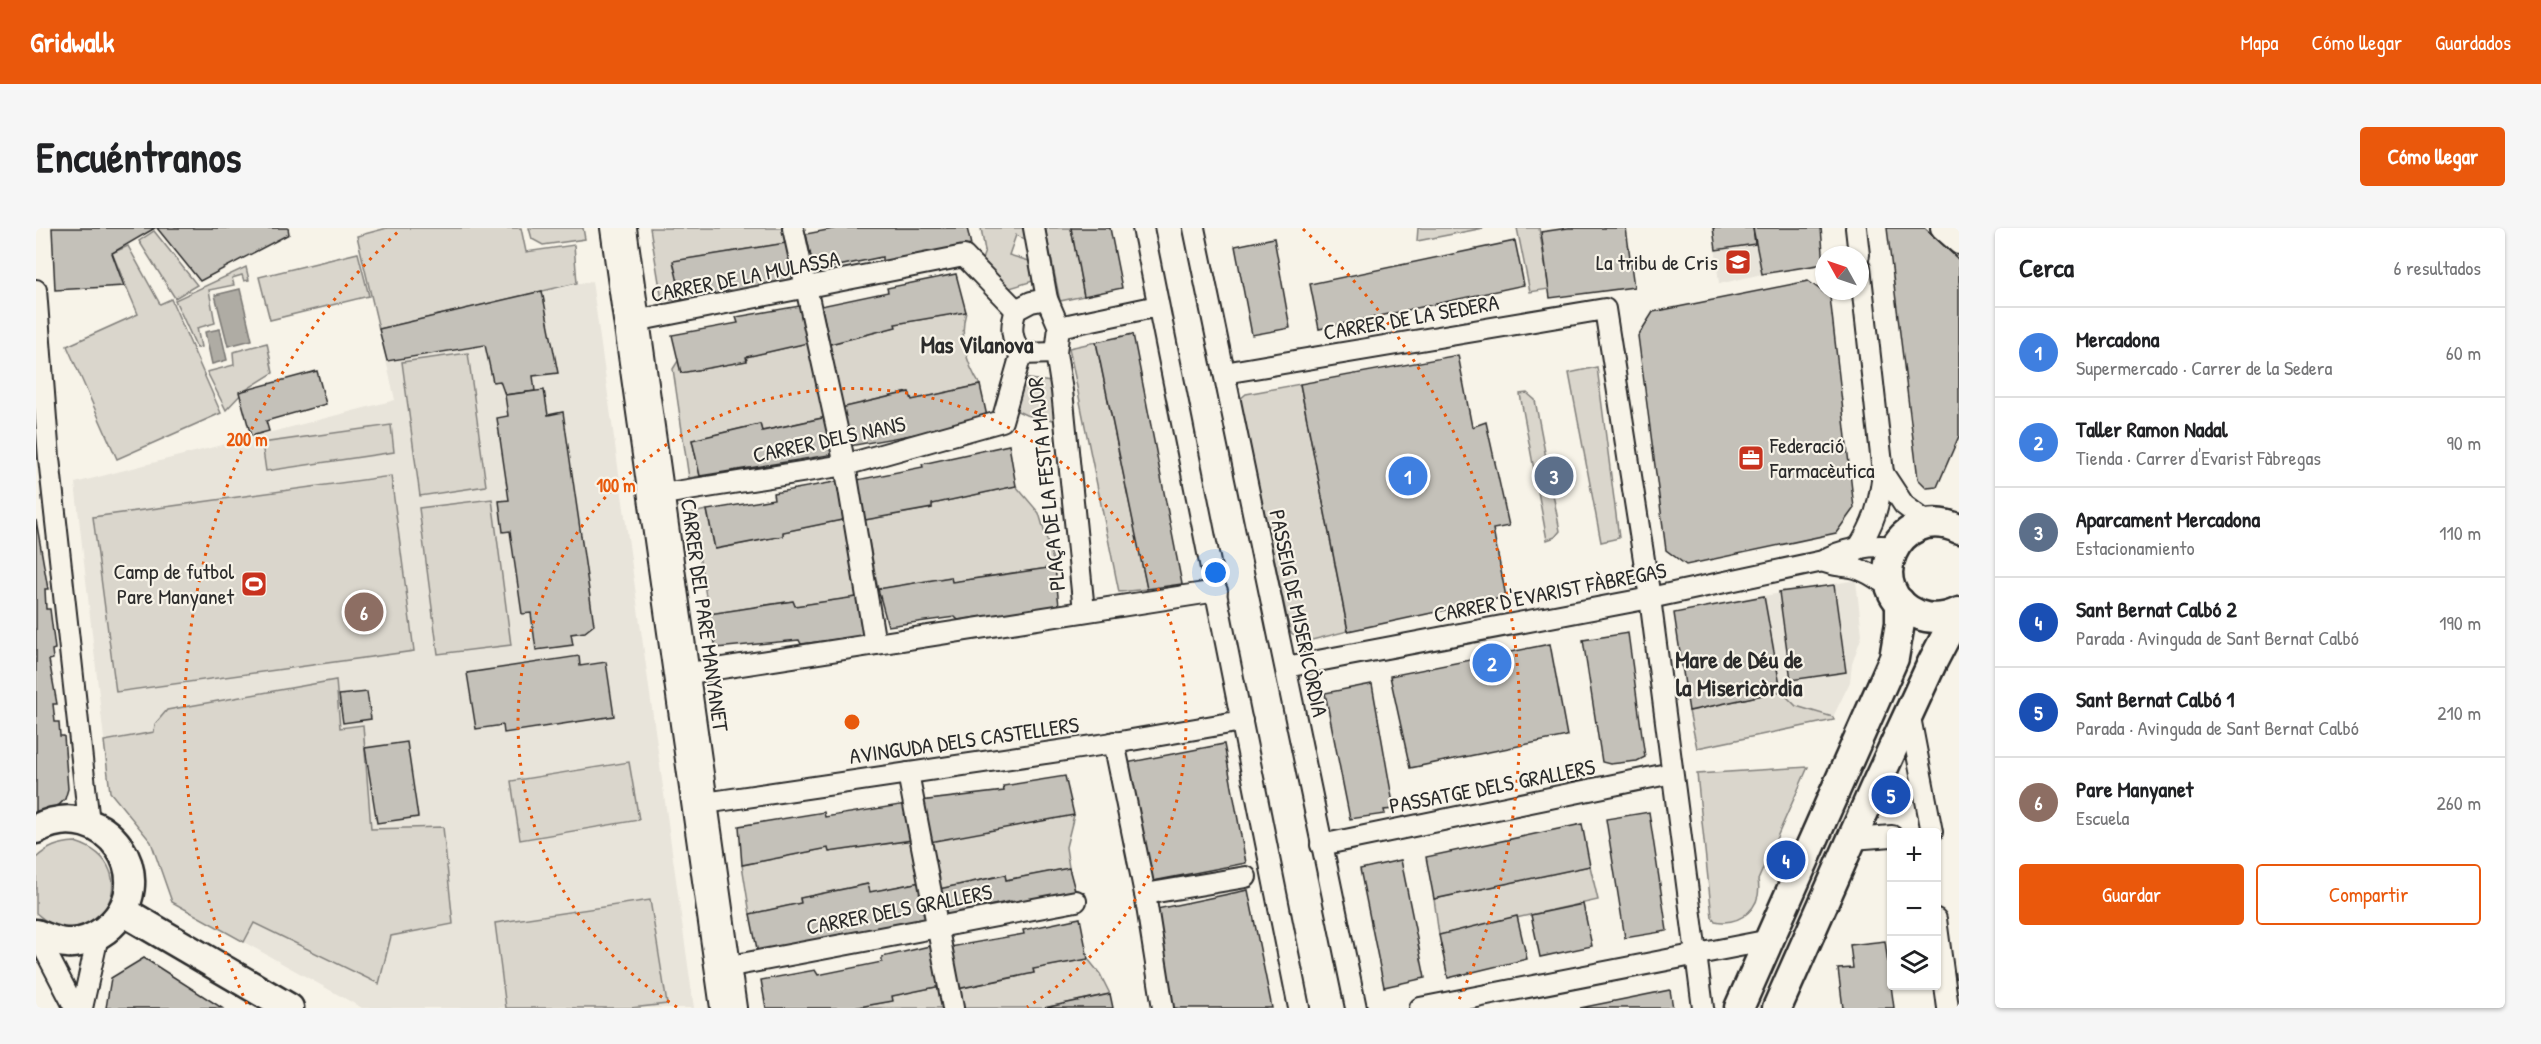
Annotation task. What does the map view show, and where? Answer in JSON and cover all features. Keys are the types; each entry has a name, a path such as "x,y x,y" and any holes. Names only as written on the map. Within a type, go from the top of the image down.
{"main road":[{"path":"1739,1008 1894,658 1900,623 1888,563 1896,544 1911,529 1949,523"},
{"path":"1896,595 1914,613 1932,618 1959,612"},
{"path":"1778,1008 1909,712 1959,612"},
{"path":"36,829 55,821 78,820 88,823 111,837 125,856 130,877 129,893 123,911 114,923 98,936 83,942 66,943 36,934"},
{"path":"123,911 289,1008"}],"street":[{"name":"CARRER DEL PARE MANYANET","path":"611,228 700,803 731,966 736,1008"},
{"name":"CARRER DEL PARE MANYANET","path":"626,228 663,494 681,675"},
{"path":"793,228 844,465 875,644"},
{"name":"PLAÇA DE LA FESTA MAJOR","path":"1034,228 1047,299 1059,327 1056,353 1062,391 1084,611"},
{"path":"1143,228 1299,1008"},
{"name":"PASSEIG DE MISERICÒRDIA","path":"1194,228 1356,1008"},
{"path":"1856,228 1858,246"},
{"path":"1941,228 1959,244"},
{"name":"CARRER DE LA MULASSA","path":"640,320 964,256 1016,309"},
{"path":"36,290 43,458 88,823"},
{"path":"1016,309 1031,302 1047,299"},
{"path":"1857,550 1871,528 1879,506 1883,473 1864,300"},
{"path":"1059,327 1158,306"},
{"name":"PLAÇA DE LA FESTA MAJOR","path":"1002,421 1021,354 1011,334 1016,309"},
{"name":"CARRER DE LA SEDERA","path":"1224,373 1605,309 1650,598"},
{"name":"PLAÇA DE LA FESTA MAJOR","path":"1021,354 1056,353"},
{"name":"CARRER DELS NANS","path":"663,494 844,465 1002,421"},
{"path":"1883,473 1904,505 1949,523"},
{"path":"1879,506 1887,529 1896,544"},
{"name":"CARRER D'EVARIST FÀBREGAS","path":"1286,667 1650,598 1823,561 1834,553 1896,544"},
{"name":"CARRER D'EVARIST FÀBREGAS","path":"1823,561 1834,567 1851,567 1863,571 1896,595"},
{"path":"681,675 1217,591"},
{"path":"1650,598 1703,1008"},
{"path":"1909,712 1931,828"},
{"name":"AVINGUDA DELS CASTELLERS","path":"700,803 1242,721"},
{"path":"1114,742 1145,894 1163,1008"},
{"path":"908,773 953,1008"},
{"name":"PASSATGE DELS GRALLERS","path":"1321,845 1672,774"},
{"name":"CARRER DEL PARE MANYANET","path":"700,803 721,1008"},
{"path":"1852,839 1887,836"},
{"path":"1145,894 1246,877"},
{"name":"CARRER DELS GRALLERS","path":"731,966 1076,901"},
{"path":"36,934 75,1008"},
{"path":"82,1008 98,936"},
{"path":"1938,936 1948,1008"},
{"path":"1419,1008 1770,940"}],"shaded area":[{"path":"387,228 521,228 526,252 574,245 577,283 379,329 357,236"},
{"path":"529,228 583,228 585,239 543,245 532,239"},
{"path":"650,228 790,228 792,242 674,261 682,300 662,300"},
{"path":"981,228 1029,228 1032,244 1016,235 1009,255 1029,261 1034,268 1033,281 1010,288 980,265 985,251"},
{"path":"1045,228 1071,228 1084,296 1060,301"},
{"path":"1418,228 1484,228 1417,241"},
{"path":"1517,228 1539,228 1549,289 1530,292"},
{"name":"La tribu de Cris","path":"1713,228 1753,228 1762,274 1719,284"},
{"path":"154,231 197,285 175,298 139,241"},
{"path":"128,246 160,304 171,299 221,413 117,459 67,346 138,314 112,253"},
{"path":"358,253 369,296 270,320 259,277"},
{"path":"246,267 249,280 244,281 242,275 232,278 234,285 209,290 215,323 197,328 201,347 197,348 175,300"},
{"path":"592,281 694,1008 362,1008 172,902 151,842 110,792 75,483 395,400 379,329"},
{"path":"240,289 252,340 228,346 215,295"},
{"path":"966,312 963,331 965,350 980,385 912,400 908,392 841,408 830,344 895,327 895,324"},
{"path":"220,329 227,360 212,364 205,332"},
{"path":"812,342 827,417 762,431 760,424 692,440 700,476 689,478 673,369 678,361 681,373 747,361 746,357"},
{"path":"1096,342 1147,589 1119,592 1069,348"},
{"path":"267,343 273,373 244,391 226,410 207,372 234,365 233,352"},
{"path":"468,353 486,486 420,496 402,362"},
{"path":"1597,367 1619,538 1601,542 1569,373"},
{"path":"1022,378 1051,382 1054,420 1026,415 1011,408"},
{"path":"1300,384 1348,631 1304,642 1290,632 1240,399 1246,394"},
{"path":"1527,393 1535,400 1560,531 1555,537 1547,540 1520,394"},
{"path":"391,425 394,452 266,471 262,443"},
{"name":"Camp de futbol Pare Manyanet","path":"391,476 414,651 116,692 93,517"},
{"path":"1016,486 1039,513 1055,567 952,582 950,577 878,589 865,520 932,508 932,504"},
{"path":"492,499 511,645 438,654 419,508"},
{"path":"707,510 715,549 783,536 783,532 847,519 863,596 795,606 793,601 709,614 692,513"},
{"path":"1856,580 1862,635 1852,664 1850,682 1833,717 1796,706 1781,691 1764,596"},
{"path":"336,680 340,728 363,725 371,829 443,827 453,924 391,936 379,984 254,923 244,942 172,902 151,842 110,792 104,741 154,732 155,724 167,710"},
{"path":"1781,691 1796,706 1833,717 1834,720 1697,748 1689,711"},
{"path":"629,762 639,820 520,840 511,781"},
{"path":"1808,767 1758,880 1759,890 1753,906 1741,917 1725,922 1715,921 1712,917 1697,774"},
{"path":"1074,815 1066,847 1069,868 1006,880 1005,875 939,889 929,841"},
{"path":"912,840 921,882 870,892 867,884 800,898 801,903 750,914 742,865 828,848 829,852"},
{"path":"75,842 98,854 110,871 112,889 106,906 94,920 78,928 58,926 36,913 36,858 54,846"},
{"path":"1590,866 1598,900 1439,935 1434,899"},
{"path":"650,900 667,1004 631,1008 506,1008 495,923"},
{"path":"1088,959 1100,974 1110,994 1044,1008 961,1008 957,989 1034,973 1033,969"},
{"path":"941,986 946,1008 853,1008 892,1001 892,996"}],"building":[{"path":"52,228 155,228 112,253 124,286 55,290"},
{"path":"157,228 288,228 289,234 200,281"},
{"path":"838,228 967,228 971,245 882,262 882,257 814,271 806,234"},
{"path":"1071,228 1110,228 1122,288 1084,296"},
{"path":"1568,228 1626,228 1634,287 1550,298 1541,232"},
{"path":"1713,228 1753,228 1755,244 1716,250"},
{"path":"1753,228 1821,228 1822,246 1815,246 1815,265 1762,274"},
{"path":"1887,228 1925,228 1959,260 1959,436 1937,487 1927,488 1918,479"},
{"path":"1274,238 1290,328 1252,335 1235,246"},
{"path":"1515,241 1524,285 1319,329 1310,284"},
{"path":"792,242 801,280 682,300 673,261"},
{"path":"956,274 966,312 895,324 896,327 830,344 821,306 888,292 887,288"},
{"name":"Federació Farmacèutica","path":"1808,281 1815,286 1815,300 1830,300 1854,508 1836,533 1686,565 1666,550 1638,336 1653,312"},
{"path":"542,291 558,373 533,376 535,391 505,395 500,381 493,382 485,345 387,361 379,329"},
{"path":"805,305 812,342 746,357 747,361 681,373 672,335 738,323 736,317"},
{"path":"1133,334 1182,584 1147,589 1096,342"},
{"path":"1458,355 1472,427 1486,422 1509,526 1493,529 1506,597 1348,631 1300,384"},
{"path":"317,371 326,404 266,421 269,431 251,436 239,392"},
{"path":"980,385 988,421 850,446 841,408 909,392 912,400"},
{"path":"544,390 548,415 563,412 594,625 585,632 571,634 573,645 536,650 531,613 522,614 510,531 503,532 499,501 509,500 497,418 508,416 505,395"},
{"path":"827,417 835,454 700,476 692,440 760,424 762,431"},
{"path":"1009,445 1016,486 932,504 932,508 865,520 857,480 923,467 922,464"},
{"path":"840,481 847,519 783,532 783,536 715,549 707,510 774,499 773,493"},
{"path":"36,520 48,589 45,589 46,609 50,609 55,649 52,650 53,659 49,660 57,704 53,704 55,722 59,722 60,736 64,736 68,789 65,799 52,812 36,817"},
{"path":"1055,567 1059,606 958,620 955,617 888,626 878,589 951,577 952,582"},
{"path":"1834,585 1846,672 1791,680 1779,592"},
{"path":"863,596 870,635 801,644 799,640 716,648 709,614 793,601 795,606"},
{"path":"1764,596 1781,691 1689,711 1674,613"},
{"path":"1628,633 1645,757 1637,761 1610,764 1602,762 1583,640"},
{"path":"1550,644 1567,736 1410,768 1390,676"},
{"path":"579,656 580,666 606,662 614,716 504,733 503,725 476,729 467,673"},
{"path":"1372,684 1394,809 1384,810 1385,814 1350,819 1325,693"},
{"path":"367,692 371,719 343,723 339,695"},
{"path":"407,742 418,817 377,823 365,748"},
{"path":"1224,744 1246,863 1148,882 1126,763"},
{"path":"1065,776 1074,815 930,842 920,801 1004,791 1003,786"},
{"path":"906,804 912,840 829,852 828,848 742,865 739,826 824,812 825,817"},
{"path":"1649,812 1667,931 1625,938 1606,819"},
{"path":"1582,824 1590,866 1434,899 1426,857"},
{"path":"1401,860 1425,978 1384,987 1360,869"},
{"path":"1069,868 1076,894 1013,906 1011,901 947,915 939,889 1005,875 1006,880"},
{"path":"921,882 928,920 758,954 750,914 801,903 800,898 868,884 870,892"},
{"path":"1248,890 1272,1008 1172,1008 1152,910"},
{"path":"1583,904 1592,946 1540,957 1531,915"},
{"path":"1517,916 1527,959 1448,978 1439,935"},
{"path":"1080,918 1088,959 1033,969 1034,973 957,989 950,947 1024,934 1023,930"},
{"path":"1885,941 1887,990 1892,990 1894,1008 1843,1008 1838,969 1853,968 1850,945"},
{"path":"934,945 941,986 892,996 893,1001 853,1008 766,1008 761,980 815,970 818,975 882,962 882,957"},
{"path":"144,958 222,1008 106,1008 111,978"},
{"path":"1670,990 1673,1008 1580,1008"},
{"path":"1110,994 1113,1008 1044,1008"}],"place":[{"name":"La tribu de Cris","path":"1738,262"},
{"name":"Federació Farmacèutica","path":"1751,458"},
{"name":"Mercadona","path":"1408,476"},
{"name":"Aparcament Mercadona","path":"1554,476"},
{"name":"Camp de futbol Pare Manyanet","path":"254,584"},
{"name":"Pare Manyanet","path":"364,612"},
{"name":"Taller Ramon Nadal","path":"1492,663"},
{"name":"Sant Bernat Calbó 1","path":"1891,795"},
{"name":"Sant Bernat Calbó 2","path":"1786,860"}],"district":[{"name":"Mas Vilanova","path":"977,344"},
{"name":"Mare de Déu de la Misericòrdia","path":"1739,673"}]}
